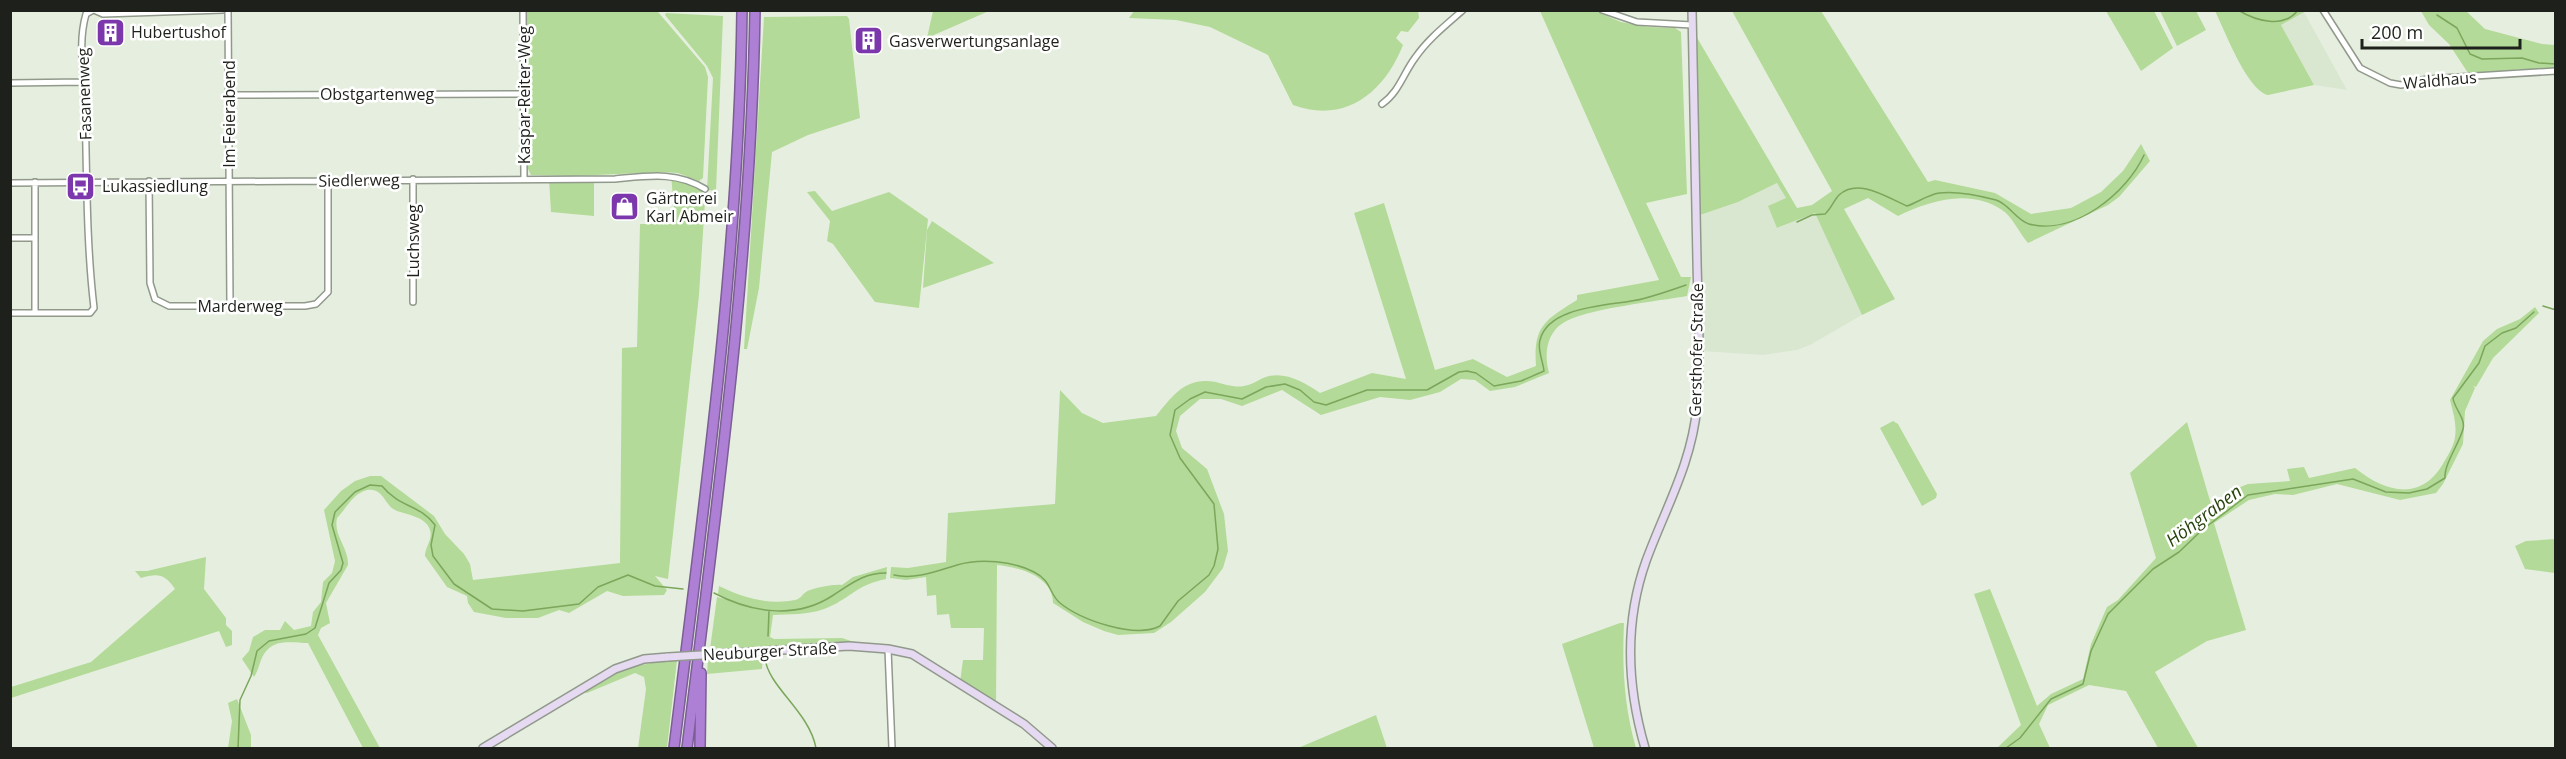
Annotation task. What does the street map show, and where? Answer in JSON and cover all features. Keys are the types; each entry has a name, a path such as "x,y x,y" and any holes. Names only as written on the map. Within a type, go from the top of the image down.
{"highway":[{"path":"674,748 726,303 738,126 741,10"},
{"path":"687,748 739,304 751,129 755,10"},
{"path":"699,650 700,748"}],"main road":[{"name":"Gersthofer Straße","path":"1645,748 1631,687 1630,640 1634,606 1647,561 1680,484 1695,428 1697,406 1698,279 1692,10"},
{"name":"Neuburger Straße","path":"483,748 514,727 623,664 668,657 849,646 888,649 912,654 1024,724 1052,748"}],"street":[{"path":"93,10 103,14 223,10"},
{"name":"Fasanenweg","path":"34,313 90,313 93,310 87,240 84,82 80,57 86,14 93,10"},
{"name":"Im Feierabend","path":"228,10 230,306"},
{"name":"Kaspar-Reiter-Weg","path":"523,10 524,178"},
{"path":"1382,104 1394,94 1415,57 1439,30 1462,10"},
{"path":"1602,10 1637,22 1692,26"},
{"name":"Waldhaus","path":"2324,10 2360,68 2390,83 2401,85 2427,79 2479,78 2519,71 2556,70"},
{"path":"10,83 84,82"},
{"name":"Obstgartenweg","path":"230,95 524,94"},
{"name":"Siedlerweg","path":"10,183 615,179 663,175 686,178 705,189"},
{"name":"Luchsweg","path":"413,179 413,302"},
{"name":"Marderweg","path":"149,181 150,283 155,299 169,306 308,306 323,300 328,289 328,180"},
{"path":"10,313 34,313 34,182"},
{"path":"10,238 34,238"},
{"path":"888,649 892,748"}],"shaded area":[{"path":"2304,12 2347,90 2314,85 2281,25"},
{"path":"1777,183 1786,198 1778,228 1815,212 1862,315 1797,350 1763,355 1701,351 1700,215 1738,202"}],"green space":[{"path":"933,10 989,11 927,38"},
{"path":"1418,10 1419,18 1408,32 1401,31 1396,38 1403,45 1395,62 1374,90 1346,107 1312,110 1293,105 1268,55 1210,27 1176,20 1129,18 1134,11"},
{"path":"526,11 658,12 705,67 708,77 703,178 699,181 678,173 663,172 573,176 531,175 528,169"},
{"path":"1540,11 1595,11 1621,22 1648,27 1675,28 1681,32 1687,194 1646,203 1681,277 1691,277 1687,296 1604,310 1563,323 1553,333 1548,345 1549,373 1515,387 1490,391 1475,380 1461,379 1440,392 1410,400 1380,397 1321,415 1282,390 1242,406 1221,399 1200,399 1180,416 1176,431 1182,448 1207,469 1224,514 1228,551 1223,568 1205,592 1171,622 1154,633 1118,635 1083,622 1053,603 1047,586 1033,575 1015,568 997,565 996,705 960,682 963,660 983,660 984,628 951,628 949,614 937,615 936,595 927,596 926,577 906,580 890,578 891,567 908,568 946,562 948,513 1055,504 1060,390 1082,413 1103,423 1156,416 1175,394 1196,382 1206,381 1241,386 1276,375 1302,382 1320,393 1372,373 1406,379 1354,213 1384,203 1435,370 1473,359 1507,377 1536,366 1537,342 1543,326 1549,319 1577,300 1577,295 1659,280"},
{"path":"1732,11 1821,11 1928,182 1935,180 1995,193 2031,214 2071,208 2101,192 2123,171 2141,144 2150,161 2119,197 2108,205 2028,243 2006,213 1989,203 1976,200 1949,199 1898,216 1868,198 1844,209 1895,299 1862,315 1815,213 1777,228 1768,206 1786,198 1777,183 1738,202 1700,215 1696,36 1797,208 1812,205 1832,191"},
{"path":"2106,11 2154,11 2173,48 2141,71"},
{"path":"2160,11 2196,11 2206,30 2177,46"},
{"path":"2215,11 2306,11 2281,25 2314,85 2268,95 2260,91 2245,71"},
{"path":"2421,11 2466,11 2485,29 2542,44 2555,45 2555,69 2520,69 2470,76 2449,44 2429,25"},
{"path":"666,13 723,16 716,191 707,190 713,78 707,66 665,15"},
{"path":"847,16 860,118 808,135 772,152 759,288 747,349 744,349 764,17"},
{"path":"671,175 705,189 705,201 699,295 668,579 655,576 667,590 664,595 623,596 607,591 569,613 559,610 538,618 506,618 474,612 468,603 467,596 447,587 425,556 430,537 428,525 420,519 395,510 377,491 367,490 354,498 337,518 337,531 348,559 348,565 326,603 330,623 321,628 318,635 380,748 363,748 308,643 284,642 268,649 254,677 242,659 249,651 253,637 265,630 280,630 285,621 294,630 311,626 313,612 321,602 323,582 332,573 335,561 324,510 341,491 355,481 370,476 381,476 434,516 445,534 464,554 470,564 473,580 620,563 622,348 637,347 640,224 671,224 675,219"},
{"path":"549,179 594,181 594,216 551,212"},
{"path":"815,191 832,211 889,192 928,219 919,308 875,302 833,244 827,241 830,221 807,192"},
{"path":"932,221 994,263 923,288 927,230"},
{"path":"2535,307 2539,313 2493,358 2476,387 2473,386 2475,388 2465,411 2463,444 2436,493 2400,500 2337,484 2293,495 2275,494 2249,500 2214,523 2246,630 2207,641 2155,672 2198,748 2158,748 2126,691 2089,685 2048,705 2039,724 2050,748 1997,748 2021,725 1974,594 1990,589 2037,706 2051,694 2083,679 2091,644 2107,607 2118,600 2156,558 2130,473 2187,422 2213,511 2230,491 2248,484 2290,481 2287,469 2304,467 2309,478 2355,468 2367,477 2391,488 2414,488 2435,475 2452,447 2455,428 2450,400 2483,341 2497,329 2520,319"},
{"path":"1893,421 1898,424 1937,494 1936,498 1922,506 1880,428"},
{"path":"2555,539 2555,573 2525,569 2515,546 2526,541"},
{"path":"206,557 204,589 226,618 226,625 232,631 232,645 226,647 219,631 11,698 11,687 91,662 175,589 168,580 161,576 141,578 135,571 147,571"},
{"path":"887,567 886,579 867,585 824,609 773,615 770,637 774,639 842,638 857,643 710,649 717,597 729,600 718,594 719,586 756,599 785,601 800,598 813,589 842,585 853,577"},
{"path":"1624,623 1625,686 1636,748 1594,748 1562,644"},
{"path":"763,654 762,669 707,674 708,658"},
{"path":"677,660 667,748 638,748 646,689 644,677 635,673 587,693 577,692 601,679 625,670 649,663"},
{"path":"237,699 251,735 251,748 228,748 232,721 228,703"},
{"path":"1376,715 1387,748 1298,748"}],"waterway":[{"path":"2238,10 2261,20 2270,21 2285,20 2298,10"},
{"path":"2437,15 2457,28 2470,54 2482,59 2522,58 2539,63 2556,64"},
{"path":"1797,222 1812,215 1825,214 1839,195 1847,190 1864,188 1907,206 1939,193 1973,195 2001,202 2029,224 2046,226 2064,224 2081,217 2112,197 2125,184 2144,155"},
{"path":"894,575 918,576 966,563 986,561 1006,563 1026,568 1040,576 1060,603 1081,616 1123,629 1137,630 1160,626 1178,601 1209,575 1218,549 1214,504 1180,458 1170,435 1175,410 1190,399 1205,392 1242,399 1266,387 1285,384 1300,390 1314,402 1326,405 1367,390 1427,390 1459,372 1467,371 1476,373 1494,386 1521,381 1544,371 1539,344 1546,328 1556,319 1584,309 1642,299 1686,285"},
{"name":"Höhgraben","path":"2543,306 2556,310"},
{"name":"Höhgraben","path":"2006,748 2020,738 2051,699 2083,684 2091,651 2108,614 2153,569 2179,552 2202,530 2248,495 2353,479 2386,492 2409,493 2427,489 2445,478 2445,472 2463,429 2453,398 2479,363 2485,346 2502,333 2516,328 2534,312"},
{"path":"238,748 240,700 251,676 257,651 269,641 306,634 315,628 329,583 341,570 343,563 332,525 335,512 355,492 370,485 382,486 396,499 429,518 435,525 431,545 433,556 454,584 492,609 523,611 579,604 598,587 628,575 655,586 683,589"},
{"path":"714,593 757,609 788,611 818,604 864,577 886,573"},
{"path":"768,636 769,611"},
{"path":"765,658 773,679 806,722 816,748"}],"place":[{"name":"Hubertushof","path":"110,32"},
{"name":"Gasverwertungsanlage","path":"868,41"},
{"name":"Lukassiedlung","path":"81,186"},
{"name":"Gärtnerei Karl Abmeir","path":"625,207"}]}
